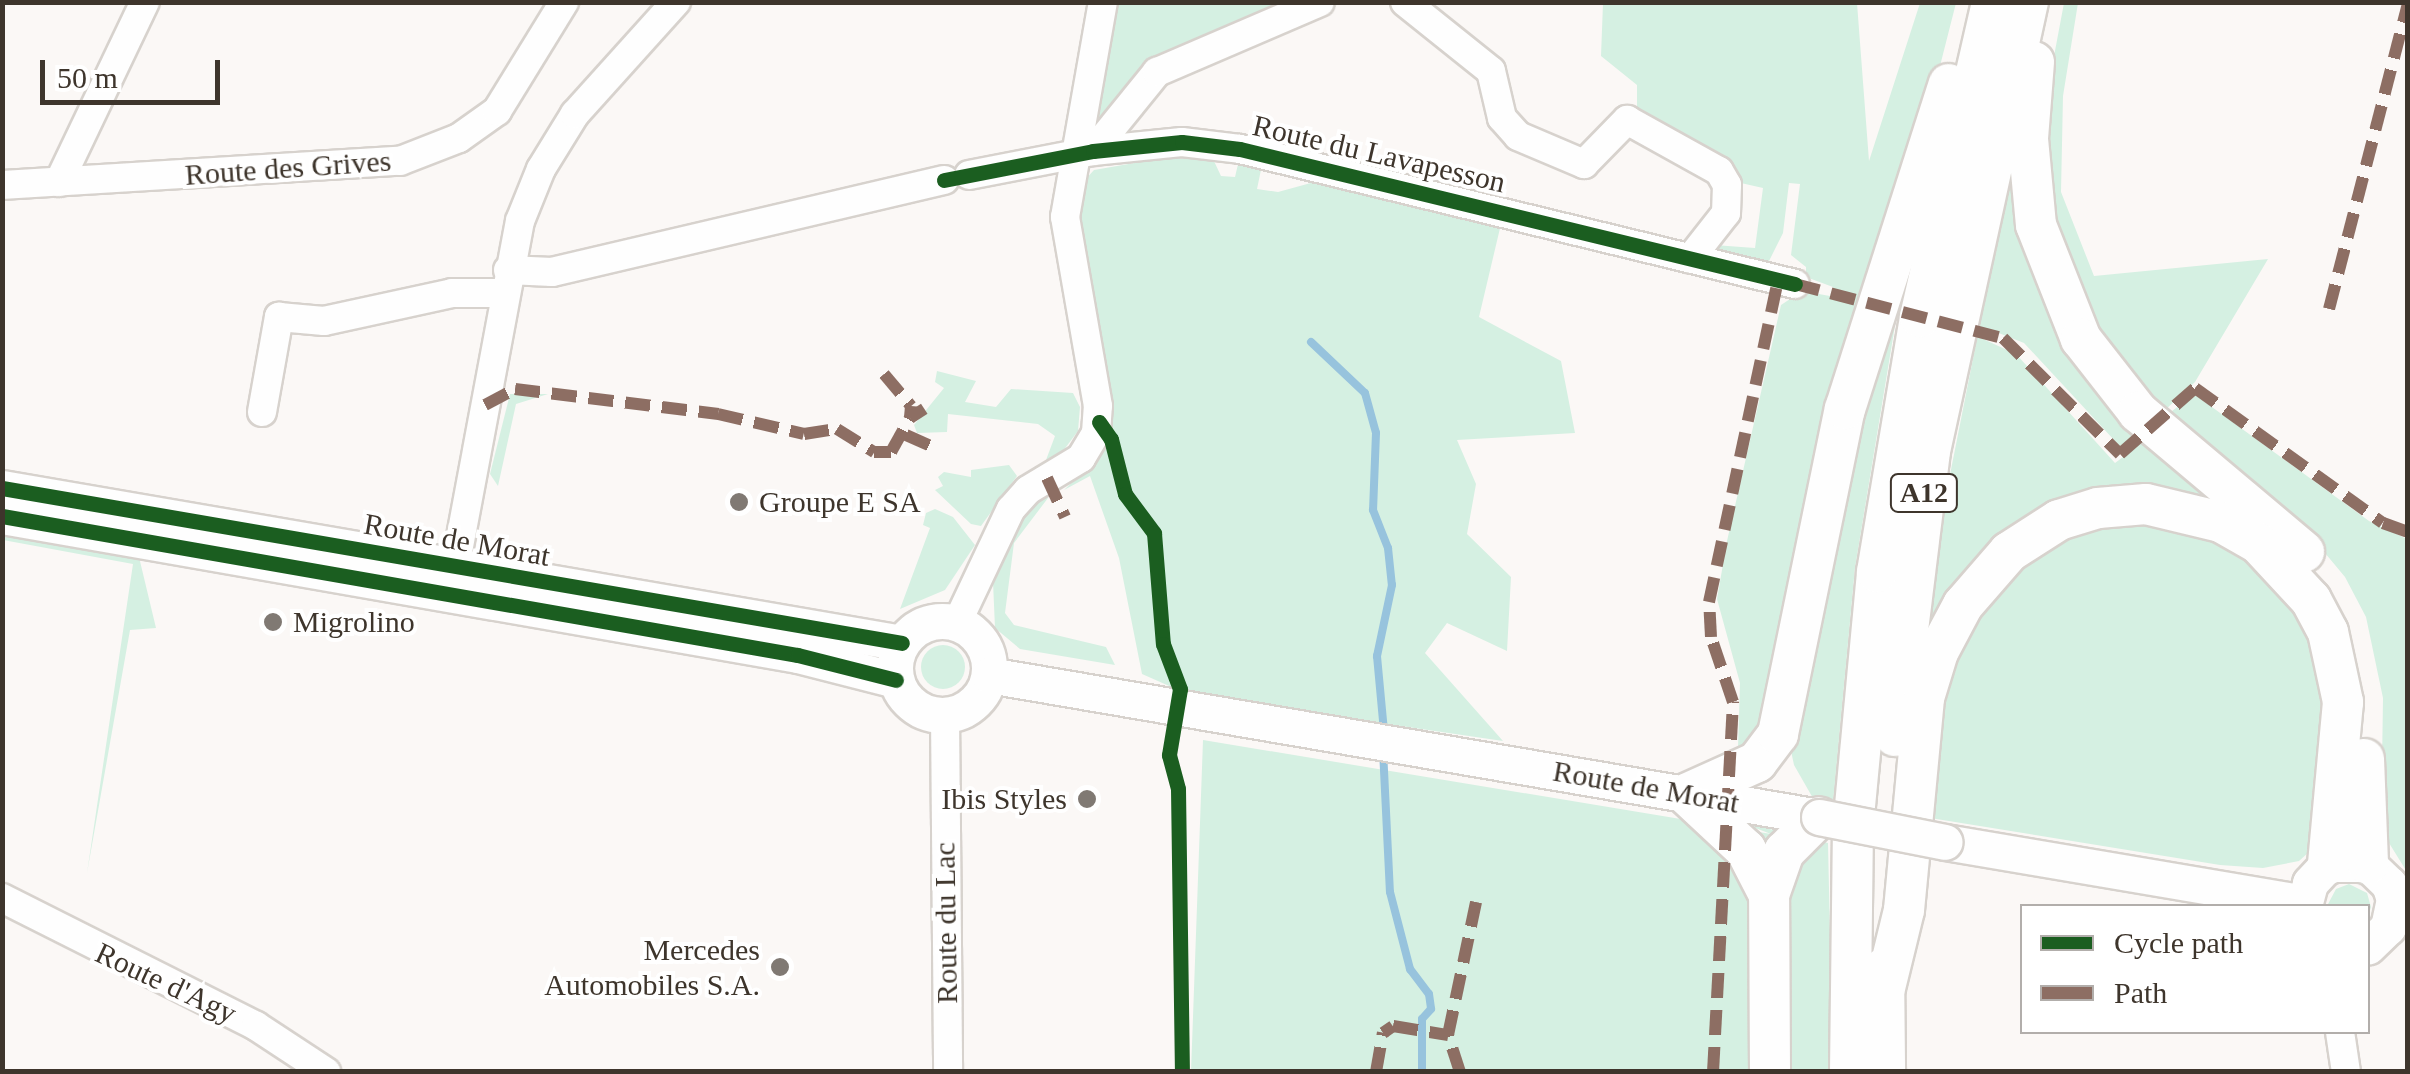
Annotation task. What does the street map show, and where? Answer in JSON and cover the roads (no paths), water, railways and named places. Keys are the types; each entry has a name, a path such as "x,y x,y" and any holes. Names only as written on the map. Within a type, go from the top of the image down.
{"highway":[{"path":"1769,896 1746,850 1686,794 1741,772 1768,752 1784,713 1800,616 1855,373 1979,2"},
{"name":"A12","path":"1850,1072 1854,827 1877,572 1920,316 1992,2"},
{"name":"A12","path":"1885,1072 1884,992 1893,764 1920,514 1967,261 2028,2"},
{"path":"2040,2 2028,153 2046,266 2081,339 2138,412 2273,521 2331,586 2350,625 2367,701 2348,864"},
{"path":"1884,992 1904,910 1924,698 1938,652 1963,604 2009,552 2060,520 2098,508 2146,504 2222,522 2258,543 2311,600 2328,632 2343,702 2348,864"},
{"path":"1770,1072 1769,896 1784,852 1820,818"}],"main road":[{"name":"Route de Morat","path":"2,488 902,643"},
{"name":"Route de Morat","path":"2,516 798,655 896,680 910,702 944,714"},
{"path":"896,680 902,643 930,622 958,623 982,643 989,675 974,702 944,714"},
{"name":"Route de Morat","path":"989,675 1120,694 2298,904"},
{"name":"Route de Morat","path":"2304,904 2310,883 2348,864"},
{"path":"2348,864 2390,884 2400,916 2370,944"}],"street":[{"path":"59,182 145,2"},
{"name":"Route des Grives","path":"2,185 375,165 430,151 497,110 564,2"},
{"path":"455,568 506,282 525,207 561,136 676,2"},
{"path":"958,623 1011,508 1028,490 1081,458 1096,434 1098,406 1065,217 1083,153 1103,2"},
{"path":"1083,153 1157,72 1320,2"},
{"name":"Route du Lavapesson","path":"1406,2 1491,71 1502,118 1518,136 1584,164 1627,120 1707,161 1727,184 1726,213 1690,259"},
{"name":"Route du Lavapesson","path":"262,412 279,317 324,321 957,177 1083,153 1182,142 1240,148 1795,284"},
{"name":"Route du Lac","path":"944,714 948,1072"},
{"name":"Route d'Agy","path":"2,898 256,1026 326,1072"},
{"path":"2340,1034 2346,1072"}],"waterway":[{"path":"1311,342 1365,393 1376,433 1373,510 1388,548 1392,585 1377,656 1384,731"},
{"path":"1383,750 1390,892 1410,969 1429,994 1431,1009 1422,1019 1422,1072"}],"place":[{"name":"Groupe E SA","path":"739,502"},
{"name":"Migrolino","path":"273,622"},
{"name":"Ibis Styles","path":"1087,799"},
{"name":"Mercedes Automobiles S.A.","path":"780,967"}]}
